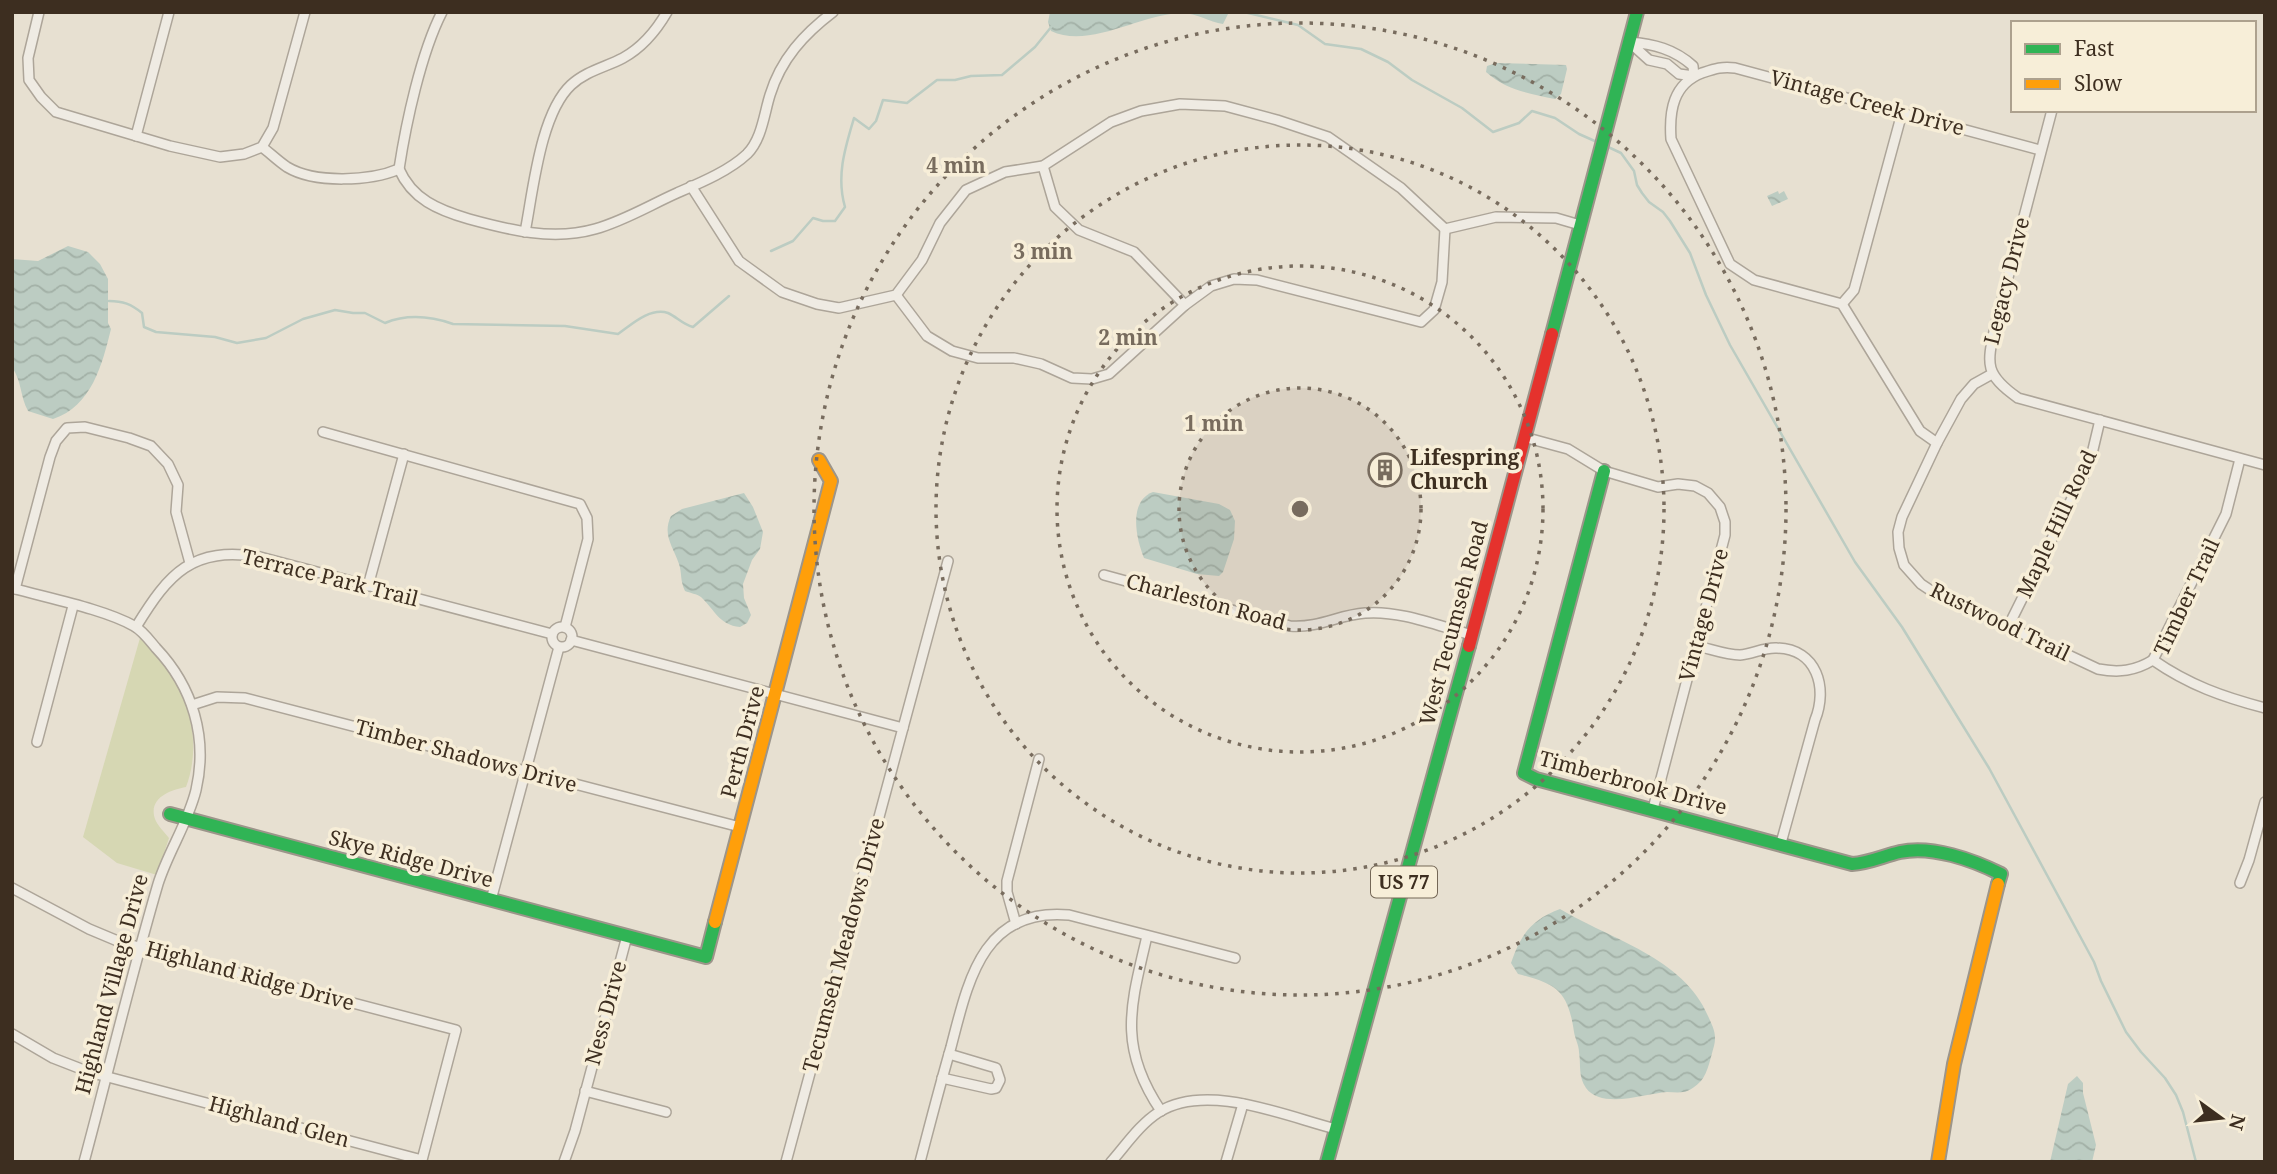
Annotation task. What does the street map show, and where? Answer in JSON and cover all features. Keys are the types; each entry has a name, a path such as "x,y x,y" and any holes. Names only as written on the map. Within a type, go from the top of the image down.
{"street":[{"path":"39,12 28,58 29,80 56,112 220,157 243,154 262,147 273,128 305,12"},
{"path":"136,136 169,12"},
{"path":"442,12 414,98 399,169 404,181 421,199 433,206 473,220 525,232 562,234 593,230 623,219 691,186 747,153 756,140 771,92 791,52 805,35 833,12"},
{"path":"525,232 543,141 556,104 571,85 594,69 622,59 639,47 657,28 667,12"},
{"name":"West Tecumseh Road","path":"1327,1162 1472,635 1636,12"},
{"path":"1629,42 1648,60 1667,64 1679,74 1694,76"},
{"path":"1629,42 1652,44 1672,51 1693,66 1694,76"},
{"name":"Vintage Creek Drive","path":"1694,76 1722,66 1735,68 2040,150"},
{"path":"1694,76 1681,87 1672,104 1671,139 1730,264 1754,280 1842,304 1920,431 1937,443"},
{"path":"691,186 739,261 782,292 839,308 896,295 922,260 940,223 966,190 1005,172 1043,166 1111,122 1141,111 1180,104 1225,106 1328,137 1401,188 1445,229"},
{"name":"Legacy Drive","path":"2051,112 1995,327 1989,355 1992,374 2018,398 2265,465"},
{"path":"1842,304 1854,290 1902,113"},
{"path":"262,147 288,167 305,175 362,178 399,169"},
{"path":"1043,166 1055,207 1079,230 1135,252 1185,305"},
{"path":"1445,229 1496,217 1556,218 1580,225"},
{"path":"896,295 927,336 952,352 978,358 1013,358 1041,364 1072,378 1092,379 1109,374 1185,305 1211,286 1234,279 1258,280 1422,322 1434,310 1442,282 1445,229"},
{"name":"Rustwood Trail","path":"1992,374 1974,384 1961,399 1902,517 1898,532 1904,565 1930,590 2098,669 2115,673 2153,660"},
{"name":"Maple Hill Road","path":"2008,627 2090,462 2100,420"},
{"path":"136,627 117,618 14,588 50,457 56,441 67,428 85,427 129,438 151,446 168,464 178,485 176,512 190,563"},
{"path":"323,432 580,504 587,518 588,539 565,627"},
{"name":"Vintage Drive","path":"1524,437 1568,449 1604,471 1658,486 1695,486 1708,493 1720,507 1725,522 1725,536 1653,809"},
{"path":"368,586 404,454"},
{"name":"Timber Trail","path":"2241,459 2227,514 2153,660 2219,696 2265,708"},
{"name":"Perth Drive","path":"627,936 706,957 831,481 819,460"},
{"name":"Timberbrook Drive","path":"1604,471 1524,773 1536,779 1852,864 1863,864 1902,852 1916,851 1988,867 2001,874 1954,1064 1938,1162"},
{"name":"Terrace Park Trail","path":"136,627 156,595 190,563 215,555 238,554 552,634"},
{"name":"Tecumseh Meadows Drive","path":"786,1162 948,561"},
{"name":"Charleston Road","path":"1104,575 1290,626 1323,624 1356,614 1375,612 1472,635"},
{"path":"37,742 74,606"},
{"name":"Highland Village Drive","path":"84,1162 162,871 195,793 200,760 199,729 184,687 168,661 136,627"},
{"path":"565,627 570,632 571,640 566,646 559,647 553,642 552,634 557,628 565,627"},
{"path":"571,640 903,728"},
{"path":"1697,646 1742,655 1778,648 1802,655 1814,666 1821,689 1821,707 1781,843"},
{"path":"491,901 559,647"},
{"name":"Timber Shadows Drive","path":"192,705 218,697 245,698 740,827"},
{"path":"1016,924 1007,881 1039,759"},
{"path":"2239,883 2249,860 2265,802"},
{"path":"170,814 184,818"},
{"name":"Skye Ridge Drive","path":"184,818 627,936"},
{"name":"Highland Ridge Drive","path":"12,888 97,933 456,1031"},
{"path":"920,1162 968,983 976,964 1001,934 1016,924 1035,917 1057,914 1236,958"},
{"name":"Ness Drive","path":"564,1162 627,936"},
{"path":"1147,936 1134,985 1131,1026 1142,1075 1161,1111"},
{"name":"Highland Glen","path":"12,1034 53,1058 107,1076 422,1160 456,1031"},
{"path":"942,1078 991,1090 996,1088 1000,1080 996,1068 949,1054"},
{"path":"585,1091 666,1112"},
{"path":"1111,1162 1143,1125 1161,1111 1175,1104 1200,1099 1226,1100 1336,1129"},
{"path":"1226,1162 1242,1104"}],"green space":[{"path":"140,638 175,679 188,709 193,740 191,772 186,787 162,796 155,806 156,821 169,838 157,875 117,863 83,837"}],"water":[{"path":"1050,12 1229,12 1223,24 1180,13 1081,36 1051,31 1048,22"},
{"path":"1496,63 1566,65 1561,94 1555,99 1510,87 1486,72 1487,66"},
{"path":"1778,191 1779,194 1784,191 1788,199 1772,206 1767,196"},
{"path":"68,246 88,252 100,264 108,279 108,323 111,329 99,370 86,394 77,405 53,419 28,411 12,367 12,259 38,261"},
{"path":"1153,492 1219,504 1230,510 1235,521 1234,539 1223,572 1219,576 1197,574 1144,558 1137,531 1137,512 1140,503"},
{"path":"744,493 763,532 760,549 752,560 743,584 744,598 751,615 747,623 740,627 727,623 701,597 685,591 668,529 671,516 682,509"},
{"path":"1560,909 1644,952 1682,979 1697,996 1715,1038 1706,1074 1690,1090 1613,1099 1593,1095 1583,1084 1579,1049 1564,998 1551,986 1518,974 1511,963 1528,929"},
{"path":"2077,1076 2083,1083 2096,1145 2092,1162 2050,1162 2068,1084"}],"waterway":[{"path":"1244,12 1298,25 1325,44 1361,49 1388,62 1412,80 1462,108 1493,132 1519,123 1532,111 1555,118 1597,142"},
{"path":"771,251 793,241 813,218 835,221 845,207 842,173 854,118 869,129 876,121 883,100 907,103 937,80 1002,75 1035,47 1052,26"},
{"path":"1606,146 1621,153 1634,171 1642,193 1663,212 1690,253 1730,345 1855,562 1902,627 1989,768 2094,962 2126,1032 2176,1095 2196,1162"},
{"path":"109,301 123,302 134,307 142,313 144,327 156,332 215,337 237,343 266,338 303,319 335,310 365,313 385,323 419,317 453,324 565,326 618,334 641,318 661,312 693,327 729,296"}],"traffic: fast":[{"path":"1552,334 1637,12"},
{"path":"1604,471 1524,773 1536,779 1852,864 1912,850 1952,855 2001,874 1998,884"},
{"path":"1327,1162 1469,646"},
{"path":"170,814 706,957 715,922"}],"traffic: slow":[{"path":"715,922 831,481 819,460"},
{"path":"1938,1162 1954,1064 1998,884"}],"traffic: jam":[{"path":"1469,646 1552,334"}],"place":[{"name":"Lifespring Church","path":"1385,470"}]}
